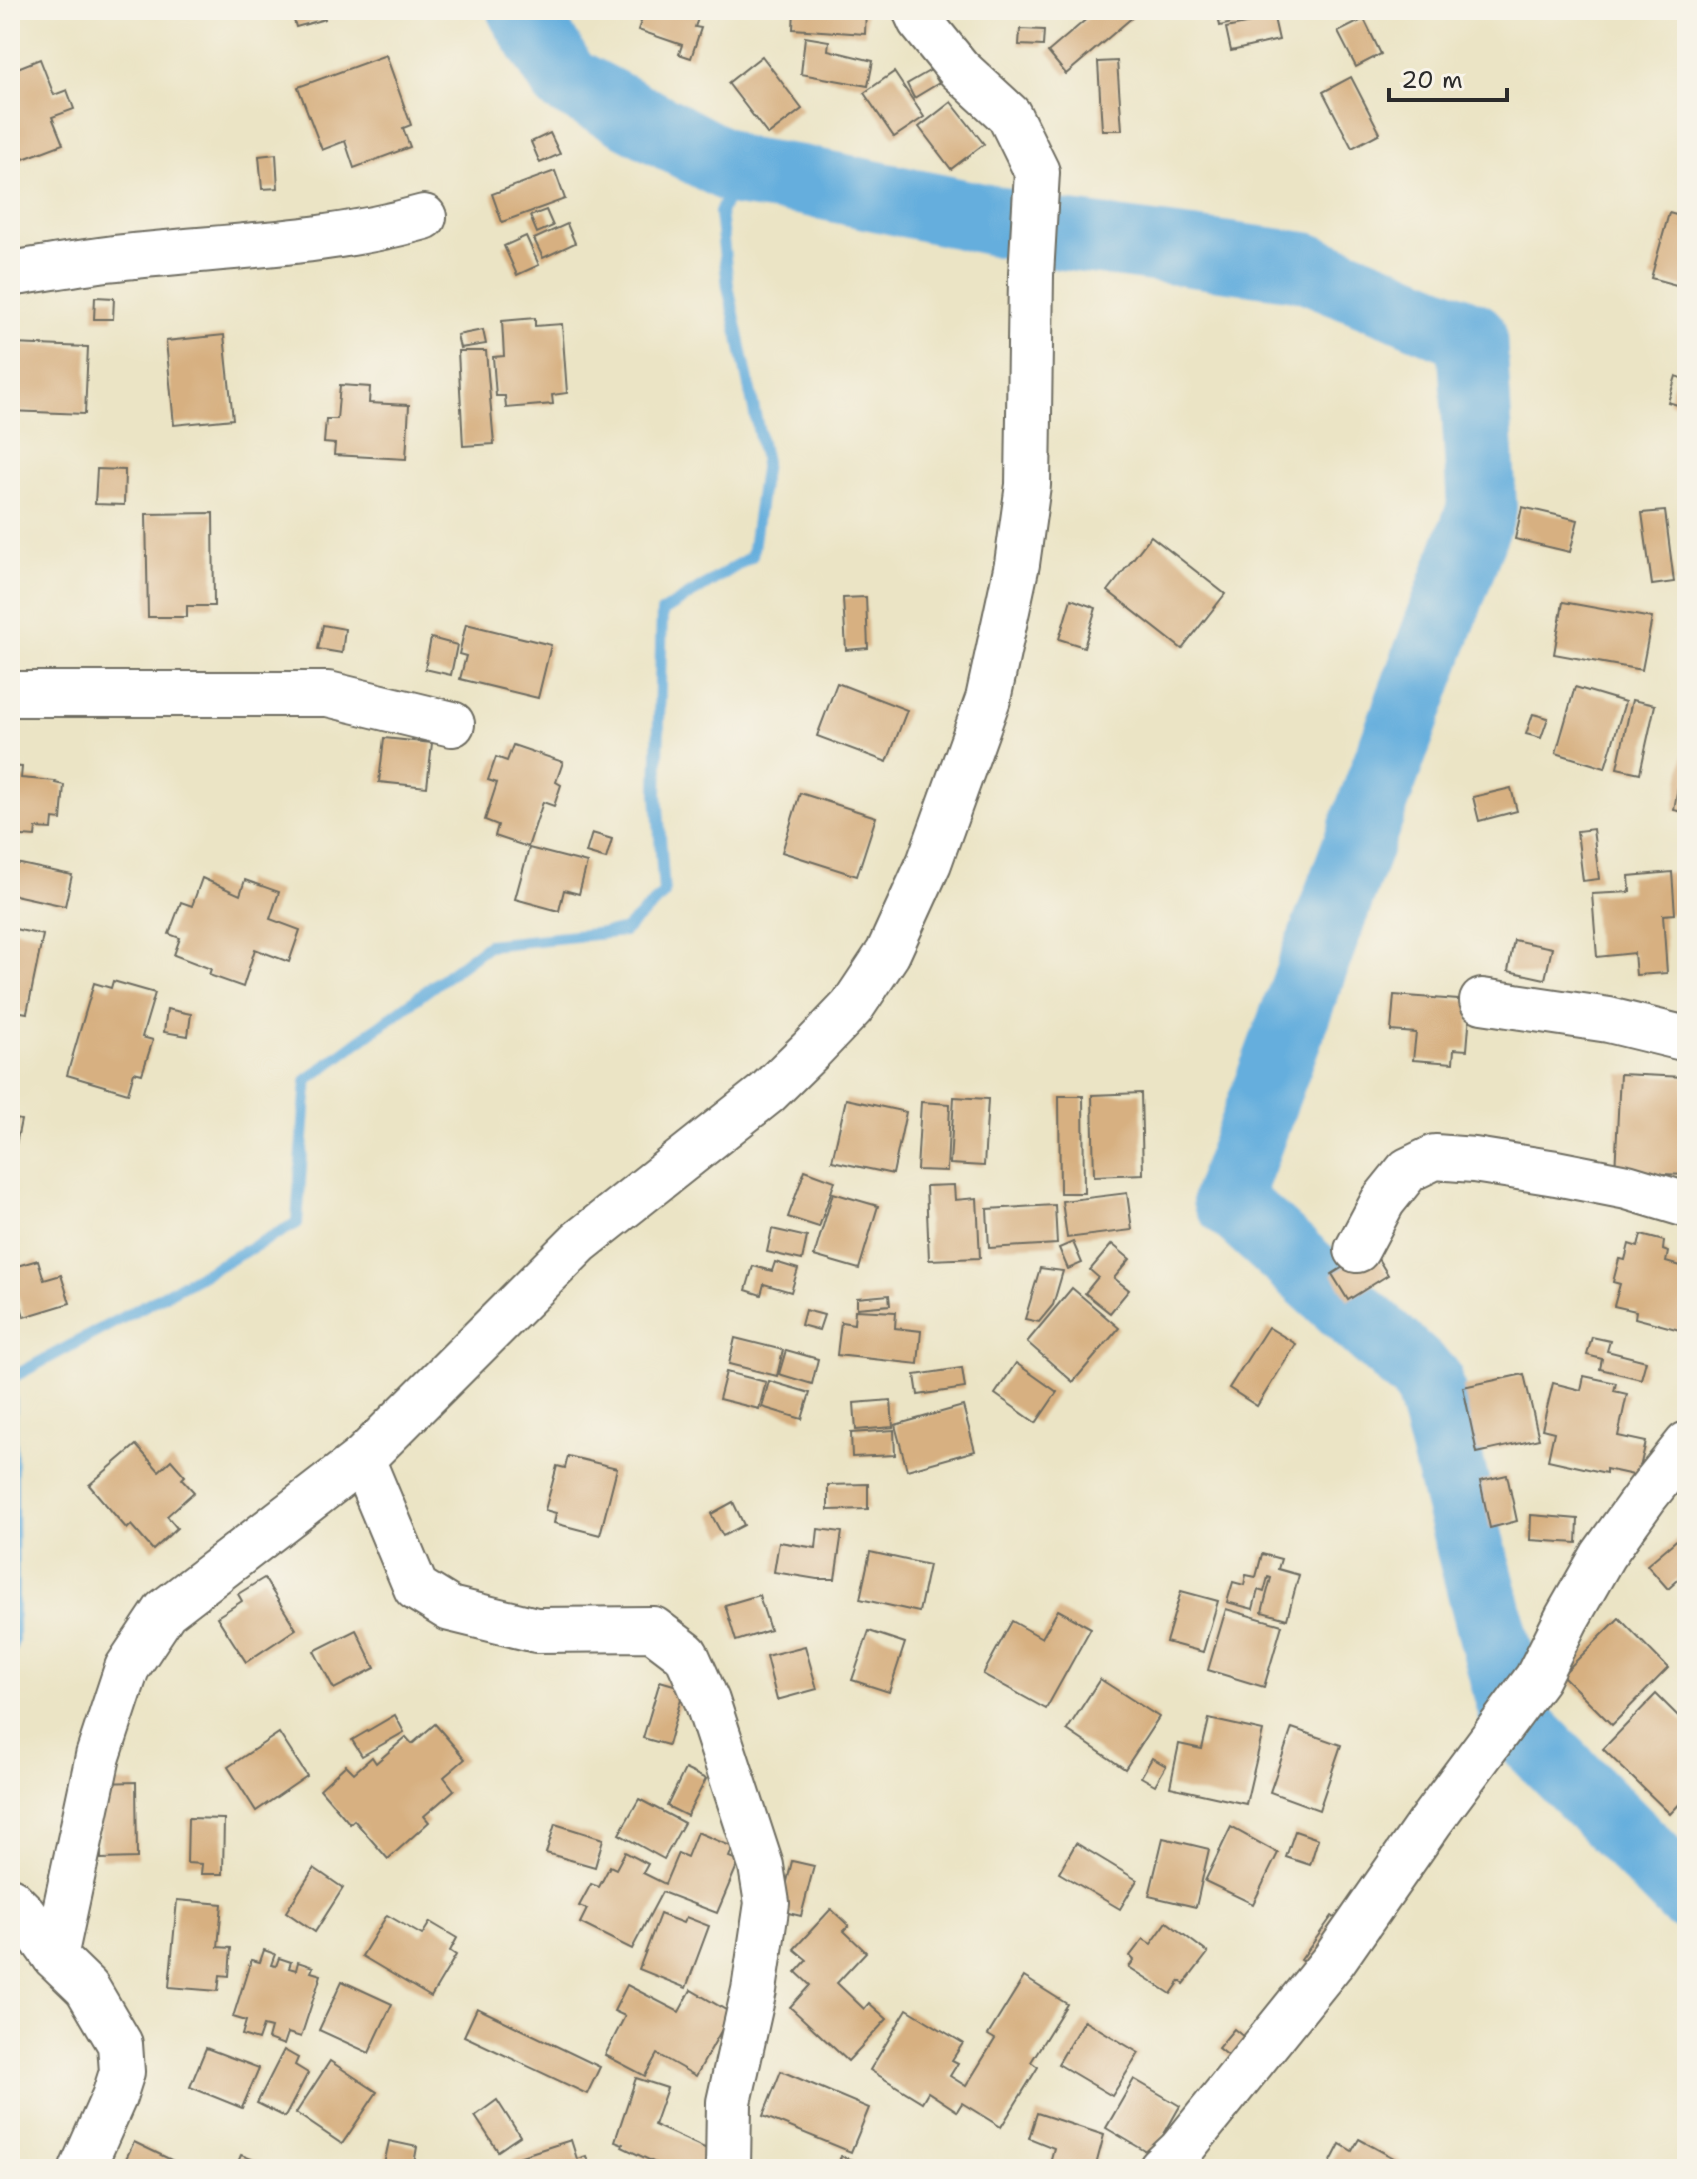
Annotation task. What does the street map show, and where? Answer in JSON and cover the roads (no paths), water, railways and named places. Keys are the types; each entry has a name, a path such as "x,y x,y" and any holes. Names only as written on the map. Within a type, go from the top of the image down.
{"street":[{"path":"55,1957 98,1756 127,1668 165,1611 362,1459 579,1242 767,1093 810,1051 852,1007 888,953 929,863 988,699 1017,564 1028,485 1031,275 1037,172 1009,115 959,69 920,21 915,10"},
{"path":"10,274 108,259 340,236 424,217"},
{"path":"10,694 328,694 452,724"},
{"path":"1482,1001 1609,1020 1687,1039"},
{"path":"1357,1250 1383,1201 1408,1170 1435,1157 1556,1173 1627,1187 1687,1205"},
{"path":"1161,2169 1180,2151 1334,1960 1430,1822 1537,1678 1603,1555 1687,1444"},
{"path":"362,1459 416,1588 450,1609 536,1630 653,1629 686,1654 707,1701 761,1866 767,1903 754,1990 729,2102 728,2169"},
{"path":"10,1900 55,1957 87,1988 120,2044 122,2072 82,2169"}],"waterway":[{"path":"522,10 565,80 737,171 800,180 1062,235 1305,267 1472,336 1482,508 1227,1199 1428,1381 1516,1723 1687,1896"},
{"path":"10,1651 13,1640 11,1378 297,1223 307,1080 488,945 624,931 664,894 657,793 662,612 752,556 765,462 728,286 720,213 737,171"}]}
